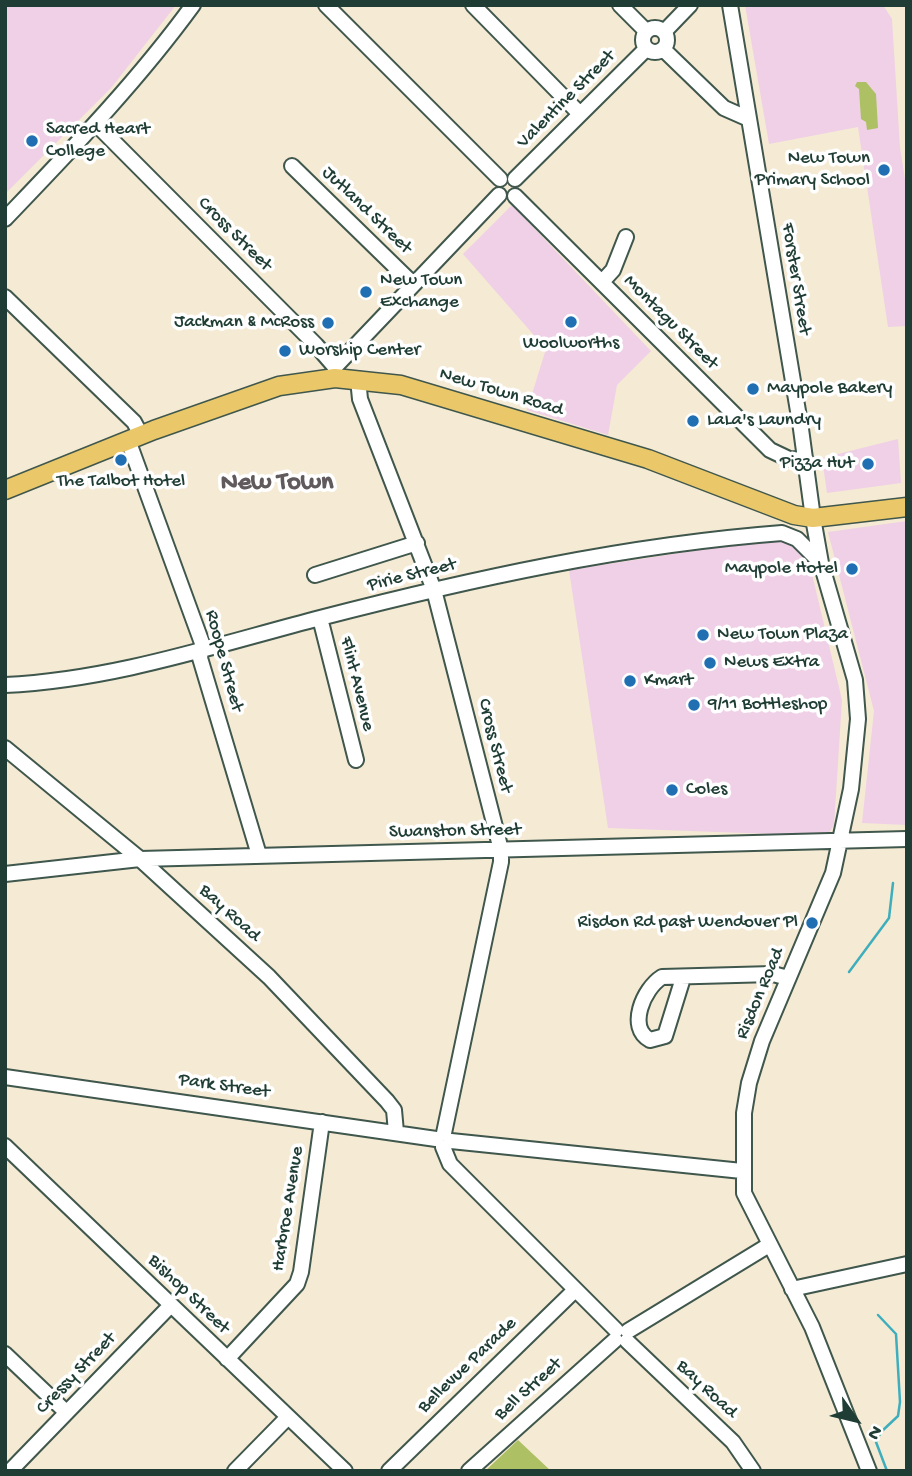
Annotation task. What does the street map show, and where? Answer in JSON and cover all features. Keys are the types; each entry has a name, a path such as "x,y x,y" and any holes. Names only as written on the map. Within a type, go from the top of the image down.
{"main road":[{"name":"New Town Road","path":"5,490 134,438 279,386 335,372 401,386 648,459 778,510 813,517 907,507"}],"street":[{"path":"5,219 96,124 193,5"},
{"path":"326,5 500,179"},
{"path":"473,5 580,114"},
{"path":"620,5 646,31"},
{"path":"664,32 690,5"},
{"name":"Forster Street","path":"730,5 806,460 813,517"},
{"path":"646,31 657,28 664,32 667,38 663,49"},
{"path":"646,31 642,42 646,49 653,52 663,49"},
{"name":"Valentine Street","path":"515,179 646,49"},
{"path":"663,49 724,108 749,119"},
{"name":"Cross Street","path":"96,124 316,345 335,372"},
{"name":"Jutland Street","path":"292,166 413,284"},
{"path":"506,176 515,179 519,188 515,196 509,199 499,195 496,185 500,179 506,176"},
{"path":"335,372 413,284 499,195"},
{"name":"Montagu Street","path":"515,196 770,450 789,459 806,460"},
{"path":"602,282 612,270 626,237"},
{"name":"Roope Street","path":"5,297 134,422 134,438 202,649 200,658 259,855"},
{"name":"Cross Street","path":"358,379 360,399 434,590 501,850 501,862 444,1140"},
{"name":"Risdon Road","path":"813,517 821,563 855,680 858,719 855,762 842,842 833,873 762,1041 749,1083 742,1171 744,1192 812,1327 869,1471"},
{"name":"Pirie Street","path":"5,685 83,679 518,570 782,533 797,539 821,563"},
{"path":"315,575 417,543"},
{"name":"Flint Avenue","path":"320,618 356,760"},
{"name":"Bay Road","path":"5,748 140,859 269,976 387,1101 394,1110 396,1132"},
{"name":"Swanston Street","path":"5,874 140,859 842,842 856,838 907,839"},
{"path":"683,978 773,974 788,978"},
{"name":"Park Street","path":"5,1077 444,1140 742,1171"},
{"name":"Harbroe Avenue","path":"227,1359 296,1284 301,1272 322,1122"},
{"name":"Bay Road","path":"444,1140 450,1164 575,1290 733,1442 753,1471"},
{"name":"Bishop Street","path":"5,1146 345,1471"},
{"name":"Bell Street","path":"469,1471 622,1335 769,1245"},
{"path":"792,1289 907,1264"},
{"name":"Bellevue Parade","path":"389,1471 575,1290"},
{"name":"Cressy Street","path":"10,1471 171,1305"},
{"path":"5,1354 66,1412"},
{"path":"235,1471 288,1417"}],"shaded area":[{"name":"Sacred Heart College","path":"5,5 176,5 111,88 5,194"},
{"name":"New Town Primary School","path":"745,5 883,5 892,19 900,148 907,192 907,326 888,327 858,127 769,144"},
{"path":"512,205 651,351 617,385 608,435 527,410 546,349 463,254"},
{"path":"898,439 901,483 827,493 822,458"},
{"path":"907,521 907,825 862,823 874,711 828,532"},
{"name":"New Town Plaza","path":"778,538 794,543 807,553 842,700 834,825 827,836 608,828 569,570"}],"green space":[{"path":"857,82 866,82 876,94 878,128 867,130 866,122 861,119 859,89 855,86"},
{"path":"518,1440 551,1471 485,1471"}],"waterway":[{"path":"849,972 889,918 893,883"},
{"path":"878,1315 896,1334 900,1402 898,1416 881,1432 876,1442 887,1471"}],"place":[{"name":"Sacred Heart College","path":"32,141"},
{"name":"New Town Primary School","path":"884,170"},
{"name":"New Town Exchange","path":"366,292"},
{"name":"Woolworths","path":"571,322"},
{"name":"Jackman & McRoss","path":"328,323"},
{"name":"Worship Center","path":"285,351"},
{"name":"Maypole Bakery","path":"753,389"},
{"name":"LaLa's Laundry","path":"693,421"},
{"name":"The Talbot Hotel","path":"121,460"},
{"name":"Pizza Hut","path":"868,464"},
{"name":"Maypole Hotel","path":"852,569"},
{"name":"New Town Plaza","path":"703,635"},
{"name":"News Extra","path":"710,663"},
{"name":"Kmart","path":"630,681"},
{"name":"9/11 Bottleshop","path":"694,705"},
{"name":"Coles","path":"672,790"},
{"name":"Risdon Rd past Wendover Pl","path":"812,923"}],"district":[{"name":"New Town","path":"277,484"}]}
